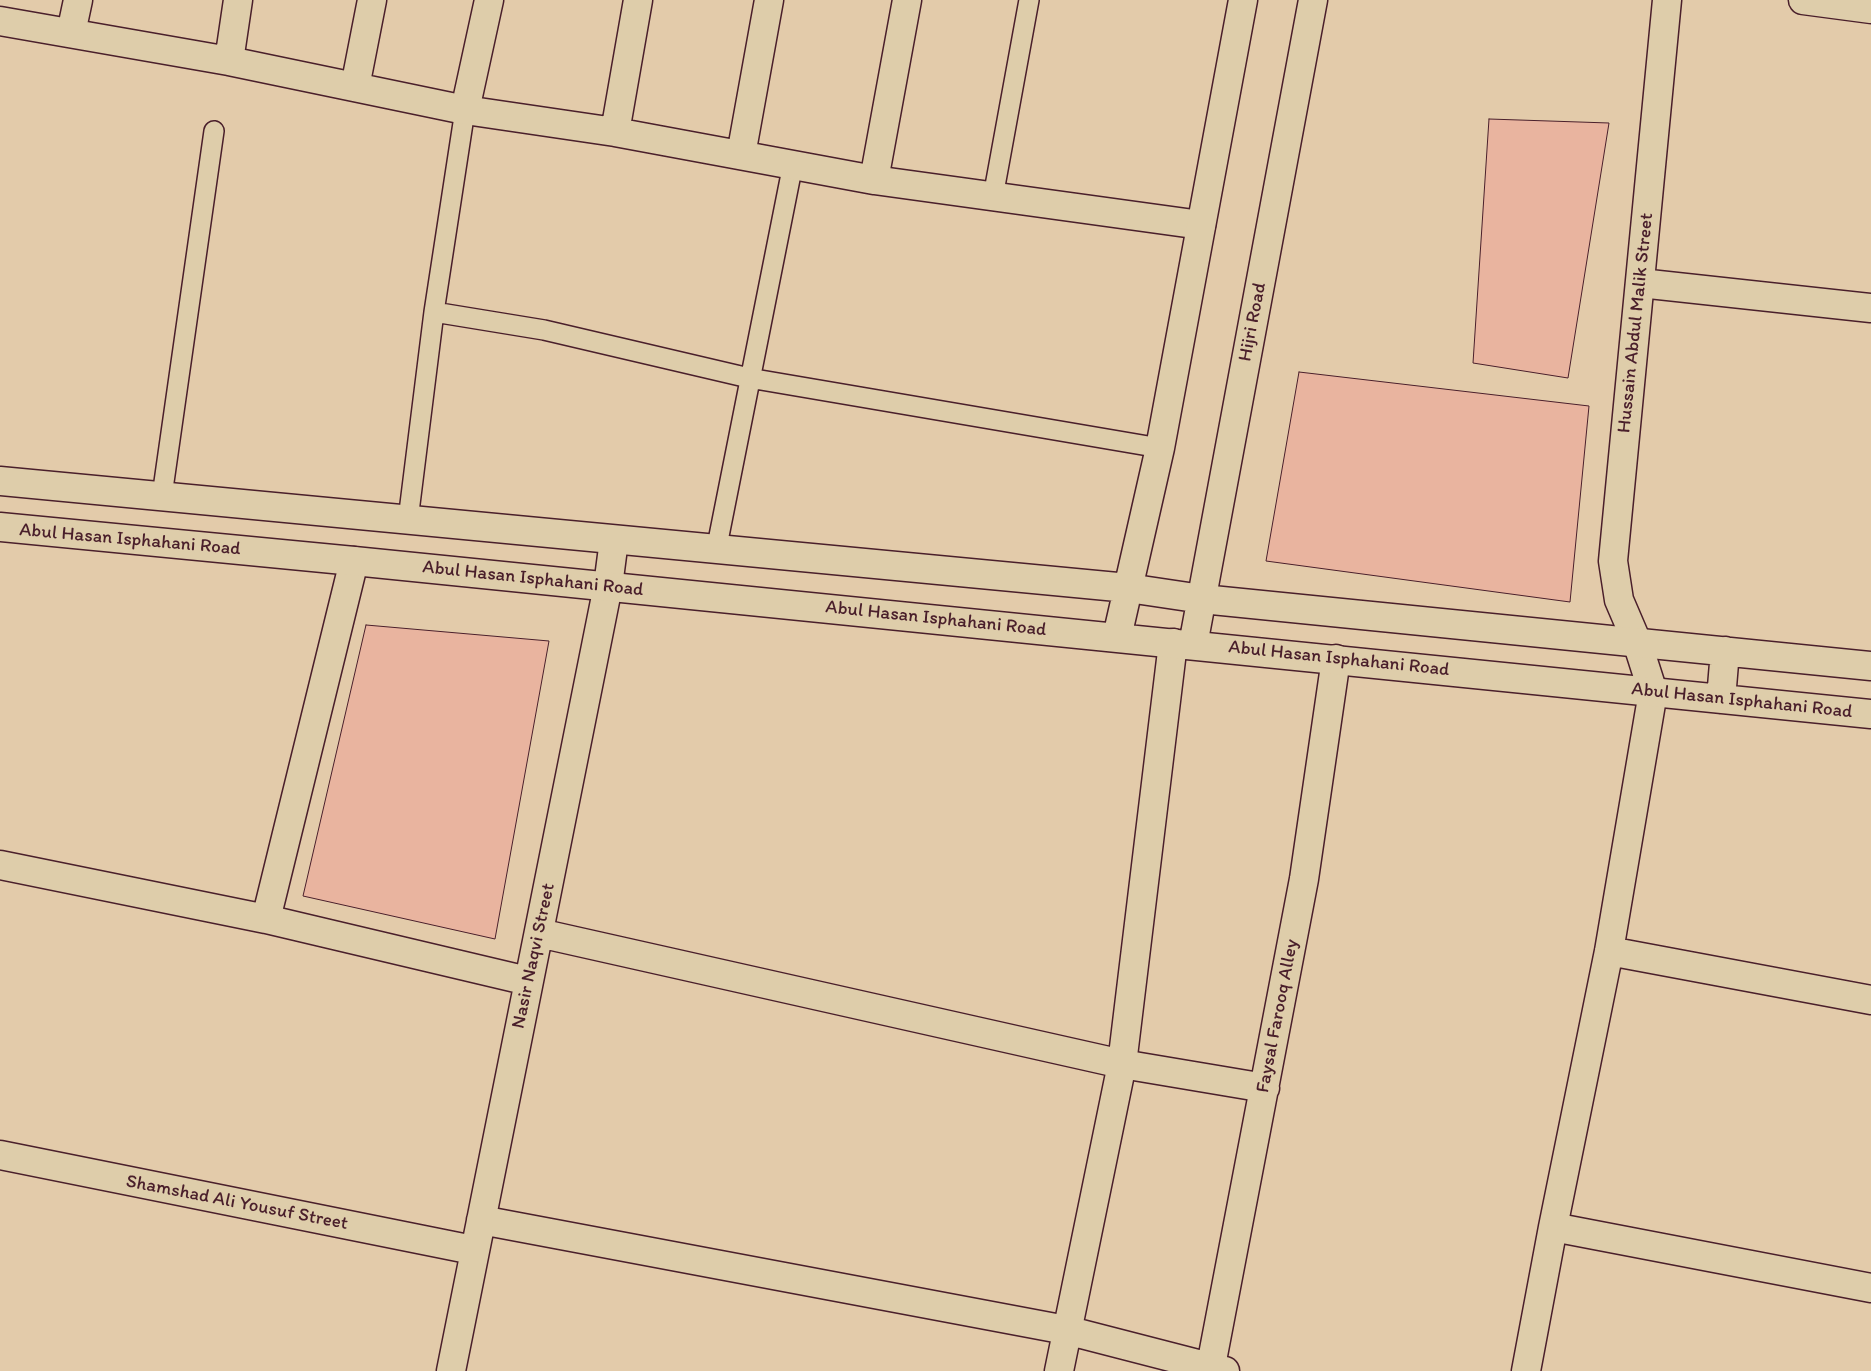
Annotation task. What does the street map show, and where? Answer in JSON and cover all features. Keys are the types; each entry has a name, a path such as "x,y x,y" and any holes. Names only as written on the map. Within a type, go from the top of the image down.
{"street":[{"path":"71,33 78,0"},
{"path":"229,61 238,0"},
{"path":"355,87 372,0"},
{"path":"464,110 489,0"},
{"path":"615,132 638,0"},
{"path":"741,155 769,0"},
{"path":"874,180 907,0"},
{"path":"1117,637 1160,448 1243,0"},
{"name":"Hijri Road","path":"1059,1371 1122,1064 1183,644 1202,599 1313,0"},
{"name":"Hussain Abdul Malik Street","path":"1653,692 1637,642 1620,600 1613,561 1667,0"},
{"path":"1803,0 1871,9"},
{"path":"0,21 229,61 464,110 615,132 874,180 1201,225"},
{"path":"1640,283 1871,308"},
{"path":"0,481 716,551 1128,588 1202,599 1871,666"},
{"name":"Abul Hasan Isphahani Road","path":"0,528 608,586 1871,714"},
{"name":"Nasir Naqvi Street","path":"451,1371 473,1250 481,1220 608,586 614,540"},
{"path":"266,918 354,561"},
{"path":"1721,699 1725,651"},
{"name":"Faysal Farooq Alley","path":"1215,1370 1304,878 1336,659"},
{"path":"1526,1371 1609,952 1653,692"},
{"path":"0,864 266,918 528,981"},
{"path":"539,934 1122,1064 1265,1088"},
{"path":"1609,952 1871,1000"},
{"name":"Shamshad Ali Yousuf Street","path":"0,1156 473,1250"},
{"path":"481,1220 1066,1330 1215,1370"},
{"path":"1553,1227 1871,1288"}],"lane":[{"path":"992,197 1029,0"},
{"path":"408,520 434,312 464,110"},
{"path":"162,496 214,131"},
{"path":"716,551 793,164"},
{"path":"434,312 544,330 749,378 1160,448"}],"building":[{"path":"1489,119 1609,123 1568,378 1473,363"},
{"path":"1299,372 1589,406 1570,602 1266,561"},
{"path":"366,625 549,641 495,939 303,896"}]}
